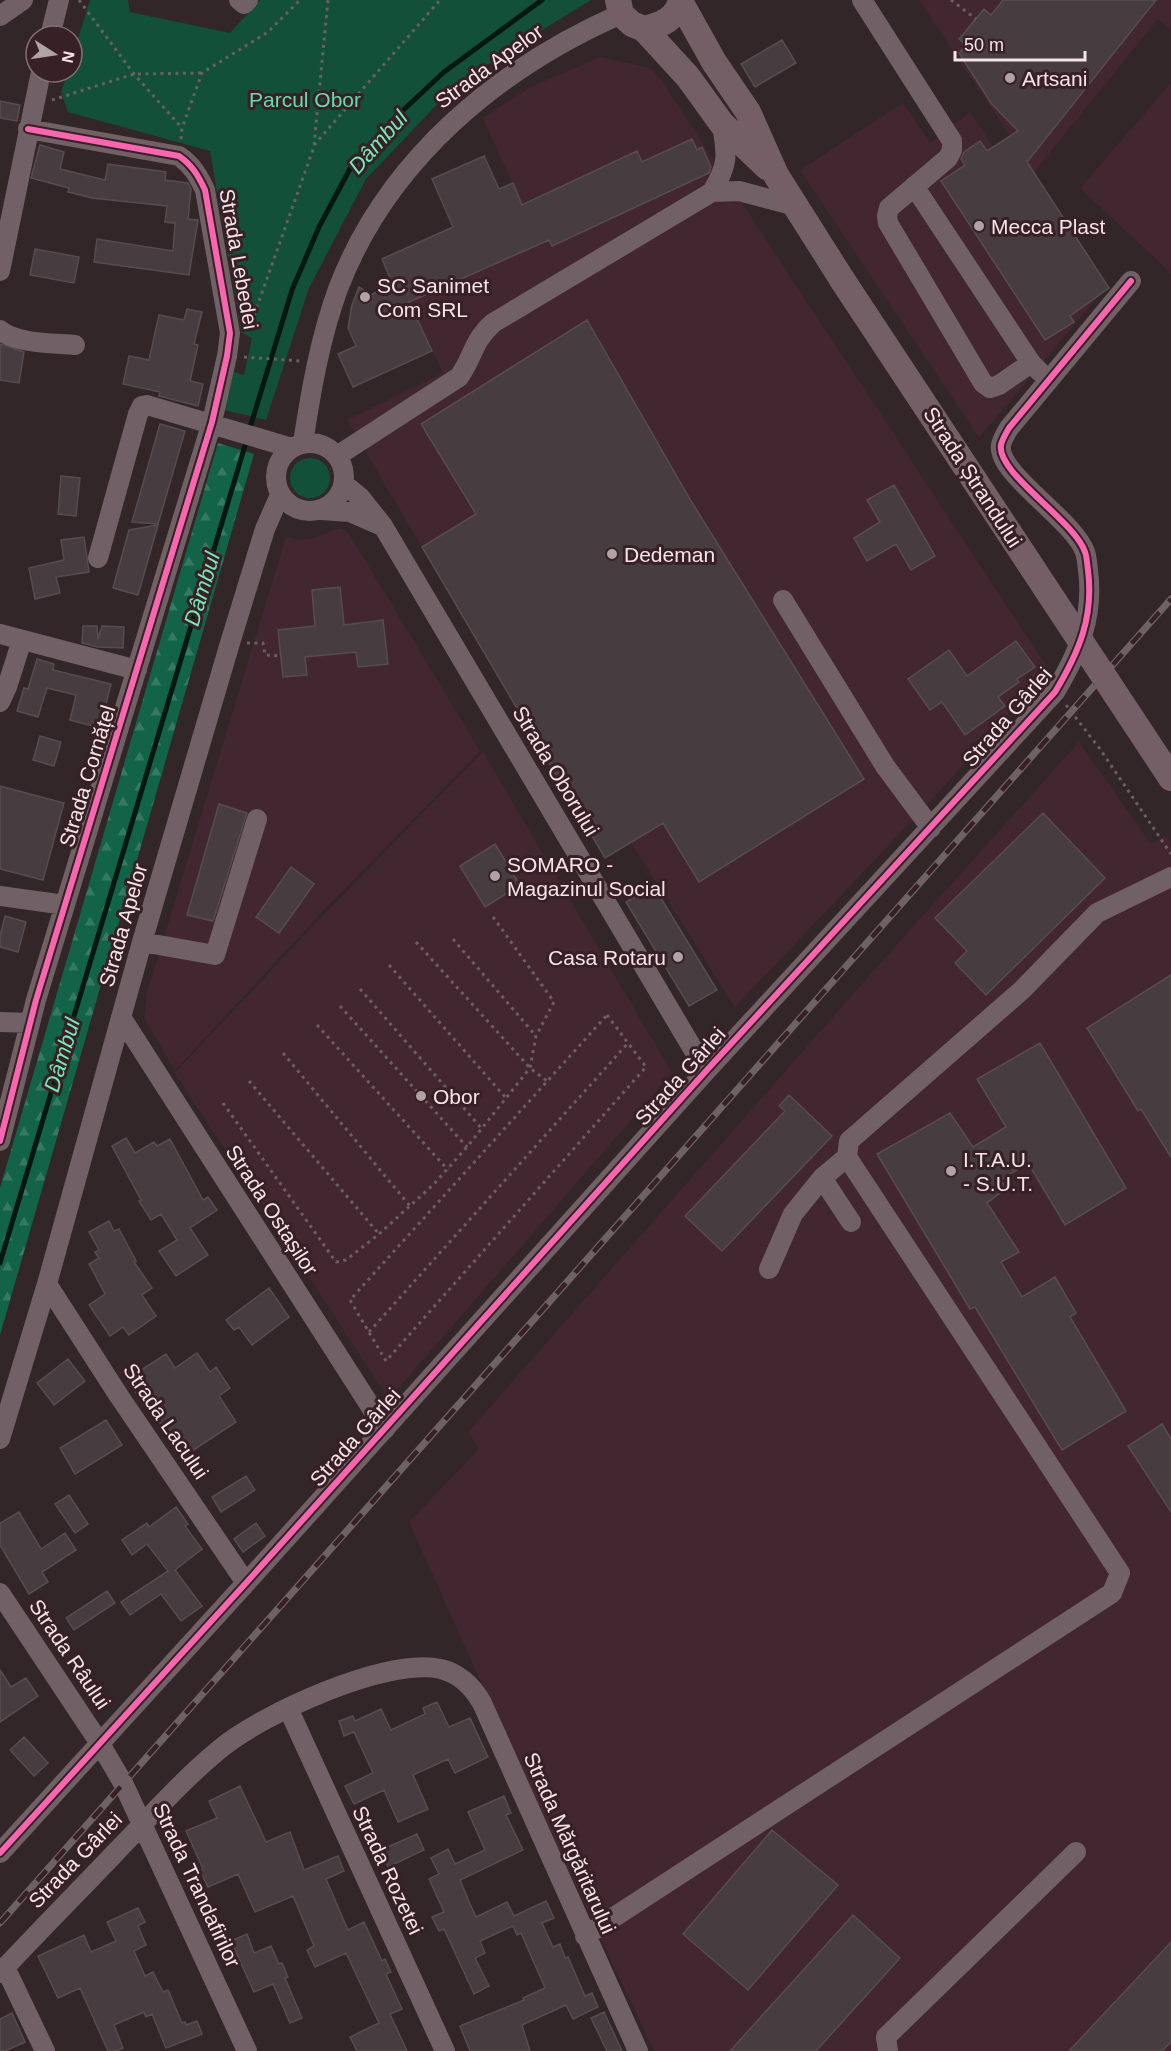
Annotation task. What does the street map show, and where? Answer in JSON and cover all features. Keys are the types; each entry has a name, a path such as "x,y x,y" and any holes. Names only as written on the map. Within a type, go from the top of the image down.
{"main road":[{"name":"Strada Ștrandului","path":"644,29 660,26 673,16 681,2"},
{"name":"Strada Ștrandului","path":"681,2 714,62 748,112 776,175 843,281 1171,778"},
{"path":"619,7 632,24 644,29"},
{"name":"Strada Ștrandului","path":"644,29 688,77 722,124 776,175"}],"street":[{"path":"0,16 23,0"},
{"path":"53,24 59,0"},
{"path":"239,0 244,4 248,0"},
{"path":"862,0 952,141 952,150 948,158 889,208 888,223 983,383 990,388 999,385 1031,363"},
{"name":"Strada Apelor","path":"297,446 328,320 339,288 355,252 389,194 446,127 471,104 507,78 619,7"},
{"path":"0,271 38,84"},
{"path":"712,192 723,173 727,155 722,124"},
{"path":"28,129 179,156"},
{"name":"Strada Lebedei","path":"179,156 196,172 205,190 230,333 216,424"},
{"path":"914,186 1031,363 1048,381"},
{"path":"330,451 459,377 467,367 481,334 493,323 712,192 739,191 796,206"},
{"name":"Strada Gârlei","path":"0,1853 706,1071 1055,692 1070,667 1088,617 1089,579 1086,552 1071,529 1005,463 1001,446 1009,428 1131,281"},
{"path":"0,330 18,339 75,345"},
{"path":"98,558 142,406 147,405 268,440 297,446"},
{"path":"308,408 330,451 342,464 344,484 339,495 332,504 321,510"},
{"name":"Strada Cornățel","path":"0,1141 30,1023 64,905 216,424"},
{"path":"330,451 313,443 297,446 284,454 275,474 280,495 298,510 350,512 383,526"},
{"name":"Strada Oborului","path":"344,484 360,497 383,526 706,1071"},
{"name":"Strada Apelor","path":"0,1439 47,1284 142,942 230,643 265,530 280,495"},
{"path":"265,530 298,510"},
{"path":"783,600 885,766 931,828"},
{"path":"0,634 137,670"},
{"path":"0,702 22,640"},
{"path":"142,942 215,955 257,819"},
{"path":"585,1936 1112,1593 1119,1573 847,1157 849,1141 1022,990 1097,913 1171,877"},
{"path":"0,896 64,905"},
{"name":"Strada Ostașilor","path":"121,1017 385,1429"},
{"path":"0,1022 30,1023"},
{"path":"768,1269 793,1214 822,1178 847,1157"},
{"path":"822,1178 851,1222"},
{"name":"Strada Lacului","path":"47,1284 119,1396 246,1583"},
{"name":"Strada Râului","path":"0,1593 99,1742"},
{"name":"Strada Gârlei","path":"3,1970 181,1785 241,1733 288,1708 375,1674 413,1669 442,1670"},
{"name":"Strada Mărgăritarului","path":"442,1670 465,1681 482,1703 638,2051"},
{"name":"Strada Rozetei","path":"288,1708 445,2051"},
{"name":"Strada Trandafirilor","path":"99,1742 143,1824 247,2051"},
{"path":"888,2051 886,2037 1076,1852"},
{"path":"3,1970 45,2051"}],"path":[{"path":"79,0 134,74 182,128"},
{"path":"33,105 134,74 202,73 268,32 300,0"},
{"path":"229,344 247,335 314,147 328,0"},
{"path":"314,147 440,0"},
{"path":"951,0 976,19"},
{"path":"179,156 182,128 202,73"},
{"path":"255,358 292,360"},
{"path":"230,643 263,643 265,655 280,656"},
{"path":"1055,692 1100,749 1171,854"},
{"path":"223,1103 336,1262 346,1260 379,1234 448,1170 530,1068 536,1036 554,1002 491,914"},
{"path":"453,939 536,1036"},
{"path":"416,942 530,1068 547,1081"},
{"path":"389,965 506,1098"},
{"path":"360,989 482,1129"},
{"path":"340,1006 467,1147"},
{"path":"607,1015 646,1067 386,1361 350,1300 547,1081 607,1015"},
{"path":"317,1025 448,1170"},
{"path":"369,1332 628,1043"},
{"path":"283,1053 410,1206"},
{"path":"249,1081 379,1234"}],"shaded area":[{"path":"919,0 1171,0 1171,30 1158,19 1034,172"},
{"path":"600,57 650,68 661,80 1049,670 926,806 735,1007 631,843 605,858 347,420 443,373 409,302 540,244 483,118 531,87"},
{"path":"1171,83 1171,273 1080,188"},
{"name":"Mecca Plast","path":"903,103 930,143 970,112 1095,300 979,438 800,170"},
{"path":"340,528 348,532 480,751 324,910 175,1070 144,1018 147,993 286,537 311,539"},
{"path":"1079,742 1151,844 1166,835 1171,843 1171,2051 654,2051 493,1709 409,1522 479,1449 468,1432 884,959"},
{"name":"Obor","path":"483,752 672,1073 389,1399 175,1073 326,912"}],"green space":[{"name":"Parcul Obor","path":"90,0 128,0 130,12 230,33 260,0 591,0 500,56 446,95 366,179 309,288 266,420 224,410 234,372 244,375 252,338 241,332 210,151 68,112 61,92 64,84 84,84 83,24"},
{"path":"218,443 254,454 0,1335 0,1188"},
{"path":"310,458 318,459 324,464 329,470 329,486 324,492 318,497 310,498 302,497 296,492 291,486 290,478 291,470 296,464 302,459"}],"building":[{"path":"1003,0 1156,0 1027,162 1109,288 1070,316 1074,322 1045,340 941,181 965,165 961,159 964,152 980,141 987,151 1018,131 991,103 959,53 966,45 959,39 984,9 991,15"},
{"path":"782,40 796,63 755,87 741,64"},
{"path":"0,101 20,105 17,121 0,118"},
{"path":"692,139 697,150 702,147 711,167 709,173 552,246 549,240 409,302 432,351 353,387 338,354 356,346 348,328 352,305 359,287 371,295 392,283 382,259 453,227 432,179 484,156 499,189 513,183 522,205 637,151 642,162"},
{"path":"40,145 64,152 60,169 105,180 108,164 166,172 165,180 188,183 191,189 188,219 198,220 189,275 94,262 97,239 173,251 175,223 165,222 167,206 92,198 68,192 69,188 31,178"},
{"path":"35,249 79,257 74,283 30,275"},
{"path":"187,309 202,312 194,344 198,345 190,381 203,384 198,406 159,396 160,392 123,384 129,356 149,360 159,315 184,320"},
{"name":"Dedeman","path":"587,320 691,501 864,779 699,882 663,823 605,858 422,547 476,514 421,424"},
{"path":"0,344 24,352 19,383 0,380"},
{"path":"160,424 185,431 158,524 132,522"},
{"path":"61,476 80,478 76,516 58,514"},
{"path":"894,485 935,556 911,570 896,544 867,561 854,538 880,522 867,500"},
{"path":"158,525 138,595 113,588 129,530"},
{"path":"84,537 89,572 56,577 60,593 35,599 29,568 64,560 61,540"},
{"path":"340,587 344,625 383,620 388,664 358,667 356,652 305,657 307,675 283,677 278,630 315,626 312,590"},
{"path":"83,626 97,626 98,639 102,626 124,627 123,648 98,647 82,643"},
{"path":"1016,641 1035,667 1017,679 1019,682 998,697 1005,706 965,735 942,702 930,710 908,679 949,650 967,676"},
{"path":"37,659 54,664 53,670 111,684 100,728 70,720 76,695 47,688 38,717 17,711 24,688 28,689"},
{"path":"40,736 61,742 54,766 33,760"},
{"path":"0,786 64,803 43,880 0,869"},
{"path":"219,804 247,813 213,921 187,915"},
{"path":"1043,813 1105,878 986,995 955,963 967,951 935,918"},
{"path":"495,844 520,885 485,907 460,866"},
{"path":"291,867 314,884 279,933 256,917"},
{"name":"Casa Rotaru","path":"653,885 717,990 689,1006 626,902"},
{"path":"5,916 26,922 18,952 0,947"},
{"path":"1171,975 1171,1157 1141,1109 1138,1111 1087,1028"},
{"name":"I.T.A.U. - S.U.T.","path":"1040,1043 1126,1188 1065,1225 1028,1163 1000,1180 1007,1188 987,1203 1019,1252 1001,1262 1022,1297 1055,1277 1076,1313 1070,1317 1126,1411 1062,1450 975,1307 970,1309 877,1154 950,1113 973,1147 1006,1127 977,1079"},
{"path":"789,1095 832,1136 722,1251 685,1216 785,1111 779,1106"},
{"path":"126,1138 135,1153 154,1142 157,1146 170,1139 203,1200 208,1197 217,1210 190,1228 208,1255 176,1276 159,1251 177,1240 161,1214 151,1220 112,1146"},
{"path":"109,1221 114,1231 119,1229 136,1261 134,1262 152,1288 142,1295 156,1316 129,1335 123,1327 110,1336 89,1305 105,1294 89,1264 99,1258 95,1252 99,1250 89,1232"},
{"path":"269,1288 289,1317 252,1345 239,1327 234,1330 226,1320"},
{"path":"197,1353 210,1372 216,1367 230,1388 219,1396 236,1422 183,1457 148,1405 145,1407 127,1379 166,1354 175,1368"},
{"path":"68,1359 85,1381 54,1405 37,1383"},
{"path":"106,1420 122,1445 75,1474 60,1448"},
{"path":"1162,1424 1171,1439 1171,1512 1128,1446"},
{"path":"246,1476 255,1490 221,1512 212,1497"},
{"path":"69,1495 88,1524 75,1533 55,1504"},
{"path":"176,1507 188,1524 185,1526 202,1549 175,1570 202,1606 181,1621 161,1594 130,1615 121,1602 168,1571 147,1544 132,1555 122,1540 147,1523 149,1527"},
{"path":"19,1512 41,1549 65,1533 76,1550 42,1572 48,1582 29,1594 0,1545 0,1523"},
{"path":"256,1523 265,1536 243,1552 234,1539"},
{"path":"107,1591 115,1603 74,1630 66,1618"},
{"path":"0,1670 11,1687 26,1678 38,1696 0,1722"},
{"path":"437,1702 449,1727 470,1718 488,1757 455,1773 448,1759 413,1775 428,1809 398,1822 384,1790 354,1804 345,1786 373,1773 354,1732 344,1736 339,1721 353,1716 355,1721 381,1709 391,1730 425,1714 423,1708"},
{"path":"24,1737 48,1763 34,1776 10,1750"},
{"path":"240,1786 266,1842 290,1832 304,1870 338,1856 344,1871 326,1879 348,1930 364,1922 382,1961 385,1959 391,1972 386,1974 402,2009 390,2014 407,2051 357,2051 350,2037 379,2023 346,1953 315,1967 307,1950 314,1946 293,1896 255,1912 238,1874 208,1887 200,1870 203,1869 186,1831 217,1818 209,1801"},
{"path":"504,1796 511,1813 506,1815 523,1850 460,1880 470,1904 476,1917 507,1902 514,1916 546,1901 554,1918 542,1923 553,1947 560,1944 585,1996 592,1993 598,2007 573,2019 566,2005 522,2025 530,2051 470,2051 460,2026 524,2000 523,1998 545,1988 521,1933 517,1935 513,1926 480,1941 485,1953 475,1958 489,1986 474,1994 444,1929 439,1931 432,1917 444,1912 429,1879 439,1874 431,1858 448,1849 455,1864 485,1850 468,1812"},
{"path":"772,1830 838,1885 748,1990 683,1934"},
{"path":"417,1834 424,1850 388,1867 381,1850"},
{"path":"138,1908 145,1922 138,1926 146,1945 134,1951 145,1976 153,1972 163,1992 168,1990 182,2023 185,2022 186,2025 197,2021 202,2034 166,2048 152,2014 146,2017 144,2012 114,2025 123,2048 108,2051 80,1988 58,1998 38,1956 84,1935 91,1952 116,1941 107,1922"},
{"path":"853,1915 900,1958 816,2051 730,2051"},
{"path":"247,1934 254,1953 271,1946 279,1964 282,1963 288,1977 285,1978 302,2018 290,2023 273,1984 254,1992 231,1941"},
{"path":"1171,1942 1171,2042 1162,2051 1069,2051"},
{"path":"604,2012 622,2051 607,2051 591,2018"},
{"path":"12,2013 25,2042 0,2051 0,2019"}],"waterway":[{"name":"Dâmbul","path":"249,431 292,290 319,227 352,165 398,115 444,72 542,0"},
{"name":"Dâmbul","path":"0,1263 247,439"}],"railway":[{"path":"0,1923 1171,599"}],"cycle path":[{"path":"0,1141 36,1000 212,422 230,333 205,190 188,163 179,156 28,129"},
{"path":"0,1853 706,1071 1055,692 1078,648 1087,619 1089,587 1086,556 1078,539 1067,526 1010,469 1003,456 1001,445 1009,428 1131,281"}],"place":[{"name":"Artsani","path":"1010,78"},
{"name":"Mecca Plast","path":"979,226"},
{"name":"SC Sanimet Com SRL","path":"365,297"},
{"name":"Dedeman","path":"612,554"},
{"name":"SOMARO - Magazinul Social","path":"495,876"},
{"name":"Casa Rotaru","path":"678,957"},
{"name":"Obor","path":"421,1096"},
{"name":"I.T.A.U. - S.U.T.","path":"951,1171"}]}
